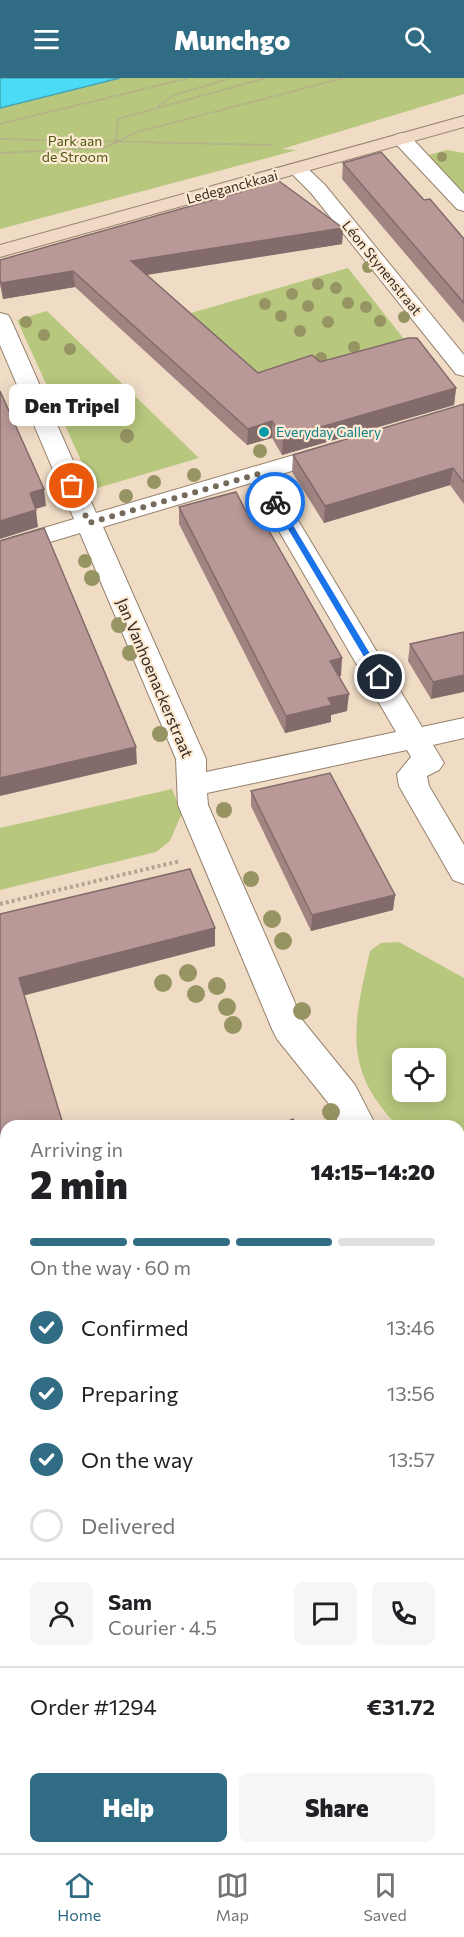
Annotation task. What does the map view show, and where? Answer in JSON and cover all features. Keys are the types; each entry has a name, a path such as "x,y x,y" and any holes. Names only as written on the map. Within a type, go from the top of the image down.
{"street":[{"name":"Ledeganckkaai","path":"0,251 462,123"},
{"path":"402,139 464,205"},
{"name":"Léon Stynenstraat","path":"297,169 318,189 464,369"},
{"name":"Jan Vanhoenackerstraat","path":"0,320 191,759 192,805 289,1029 343,1095 355,1120"},
{"path":"0,549 85,515 258,474 359,443"},
{"path":"258,474 417,738 429,763 420,765 412,774 414,786 464,872"},
{"path":"191,786 464,728"}],"path":[{"path":"0,124 189,78"},
{"path":"156,108 172,96 231,78"},
{"path":"116,143 118,119 266,78"},
{"path":"0,153 104,148 137,132 344,78"},
{"path":"0,139 277,145"},
{"path":"0,904 213,854"}],"green space":[{"name":"Park aan de Stroom","path":"120,78 464,78 464,94 282,149 297,150 0,229 0,108"},
{"path":"447,150 464,153 464,194 428,155"},
{"path":"348,268 415,353 253,384 177,317"},
{"path":"47,311 199,458 94,489 17,320"},
{"path":"172,789 182,813 170,841 156,852 0,890 0,828"},
{"path":"399,942 464,978 464,1120 393,1120 367,1085 360,1064 357,1023 370,951 381,943"}],"water":[{"path":"0,78 120,78 0,108"}],"building":[{"path":"381,152 424,200 430,199 464,239 464,303 343,163"},
{"path":"279,181 343,228 131,261 258,373 312,355 320,362 408,338 417,338 456,388 283,438 272,421 248,429 73,271 1,283 0,260"},
{"path":"0,391 44,489 30,493 36,510 0,521"},
{"path":"464,404 464,483 453,468 325,506 293,455"},
{"path":"236,492 250,519 261,517 342,658 330,661 349,694 328,698 332,705 286,716 179,507"},
{"path":"44,528 136,747 0,778 0,541"},
{"path":"464,632 464,675 433,682 410,644"},
{"path":"330,773 395,895 312,915 251,791"},
{"path":"190,869 215,928 19,978 62,1120 0,1120 0,914"}],"way so far":[{"path":"72,486 89,523 258,474 275,502"}],"place":[{"name":"Everyday Gallery","path":"264,432"},
{"name":"Den Tripel","path":"72,486"}],"route":[{"path":"275,502 380,677"}]}
